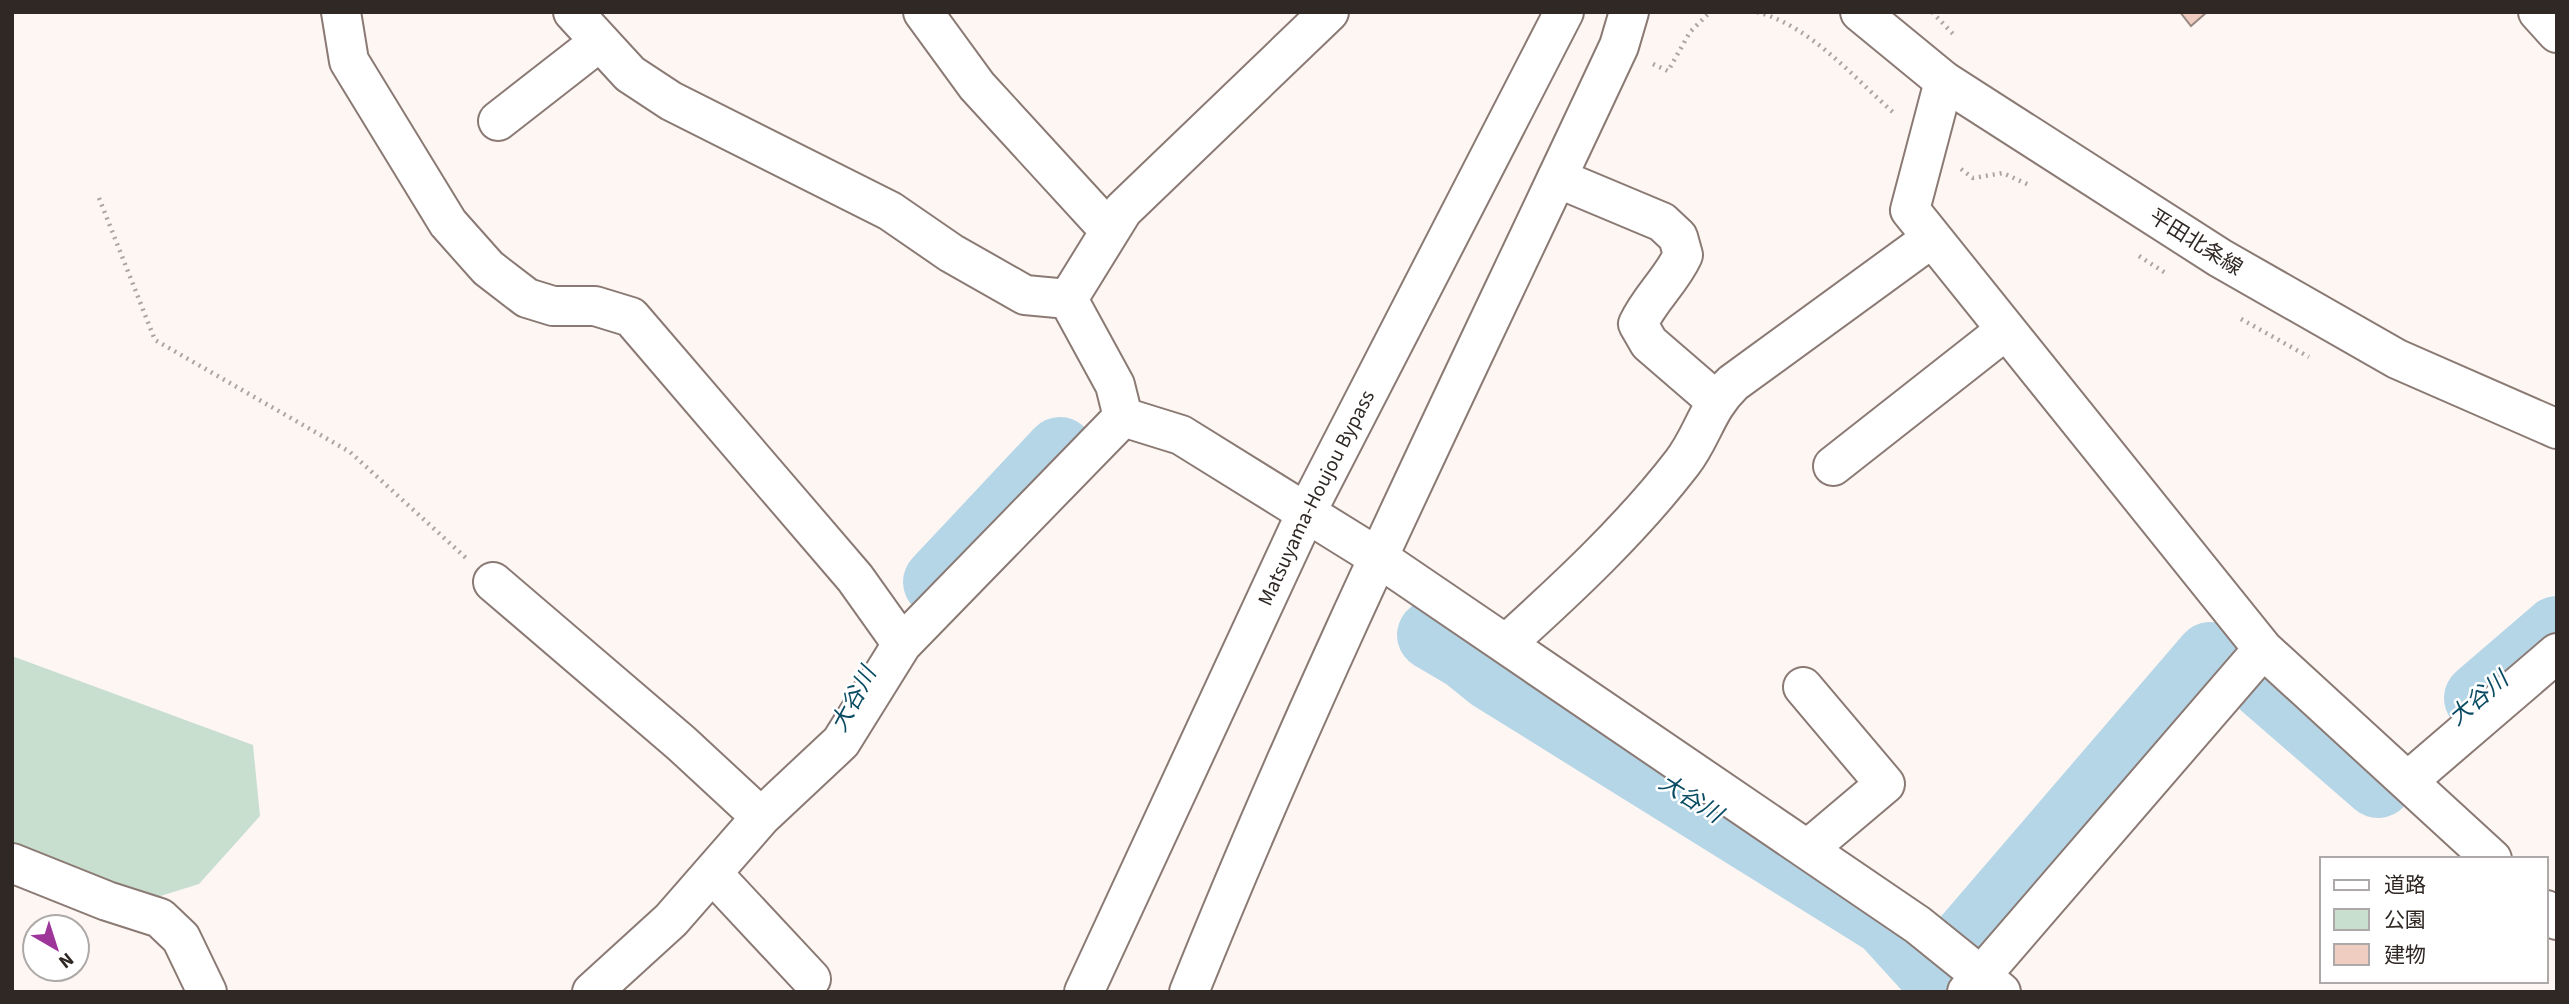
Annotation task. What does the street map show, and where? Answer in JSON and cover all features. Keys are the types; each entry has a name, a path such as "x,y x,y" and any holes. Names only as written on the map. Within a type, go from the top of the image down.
{"main road":[{"path":"341,12 349,61 448,223 488,268 527,298 554,306 595,306 632,317 855,578 902,644"},
{"path":"573,12 598,43 630,75 671,101 890,212 951,253 1025,295 1068,299"},
{"path":"923,12 977,86 1110,230"},
{"path":"1068,299 1123,210 1329,12"},
{"path":"1189,992 1238,871 1624,29 1647,12"},
{"name":"平田北条線","path":"1860,12 1944,81 2220,258 2386,352 2557,429"},
{"path":"2538,12 2557,33"},
{"name":"Matsuyama-Houjou Bypass","path":"1084,992 1306,513 1564,14"},
{"path":"498,121 598,43"},
{"path":"1944,81 1910,210 2263,649 2490,857"},
{"path":"1557,178 1662,222 1678,237 1683,255 1678,267 1672,278 1646,307 1638,324 1649,343 1716,400"},
{"path":"1507,643 1590,567 1684,461 1716,400 1733,383 1932,238"},
{"path":"1068,299 1115,385 1123,417"},
{"path":"1833,466 2006,330"},
{"path":"592,992 671,920 761,817 841,742 902,644 1123,417"},
{"path":"1123,417 1181,435 1380,558 1918,925 1983,986 2263,649"},
{"path":"493,582 681,743 761,817"},
{"path":"2409,780 2557,653"},
{"path":"1803,687 1885,784 1808,849"},
{"path":"12,863 107,901 160,918 181,938 207,992"},
{"path":"712,873 811,979"}],"path":[{"path":"1757,12 1774,17 1814,42 1928,143 1973,178 2003,173 2032,187"},
{"path":"99,198 155,341 350,452 493,582"},
{"path":"2132,252 2177,280"},
{"path":"2232,313 2312,359"}],"green space":[{"path":"12,656 253,745 260,816 199,884 135,904 12,861"}],"building":[{"path":"2180,12 2207,12 2191,26"}],"waterway":[{"name":"大谷川","path":"938,582 1060,452"},
{"name":"大谷川","path":"2479,698 2557,631"},
{"name":"大谷川","path":"1432,635 1466,655 1492,676 1886,921 1936,976"},
{"name":"大谷川","path":"1966,941 2210,657"},
{"name":"大谷川","path":"2265,685 2378,783"}]}
